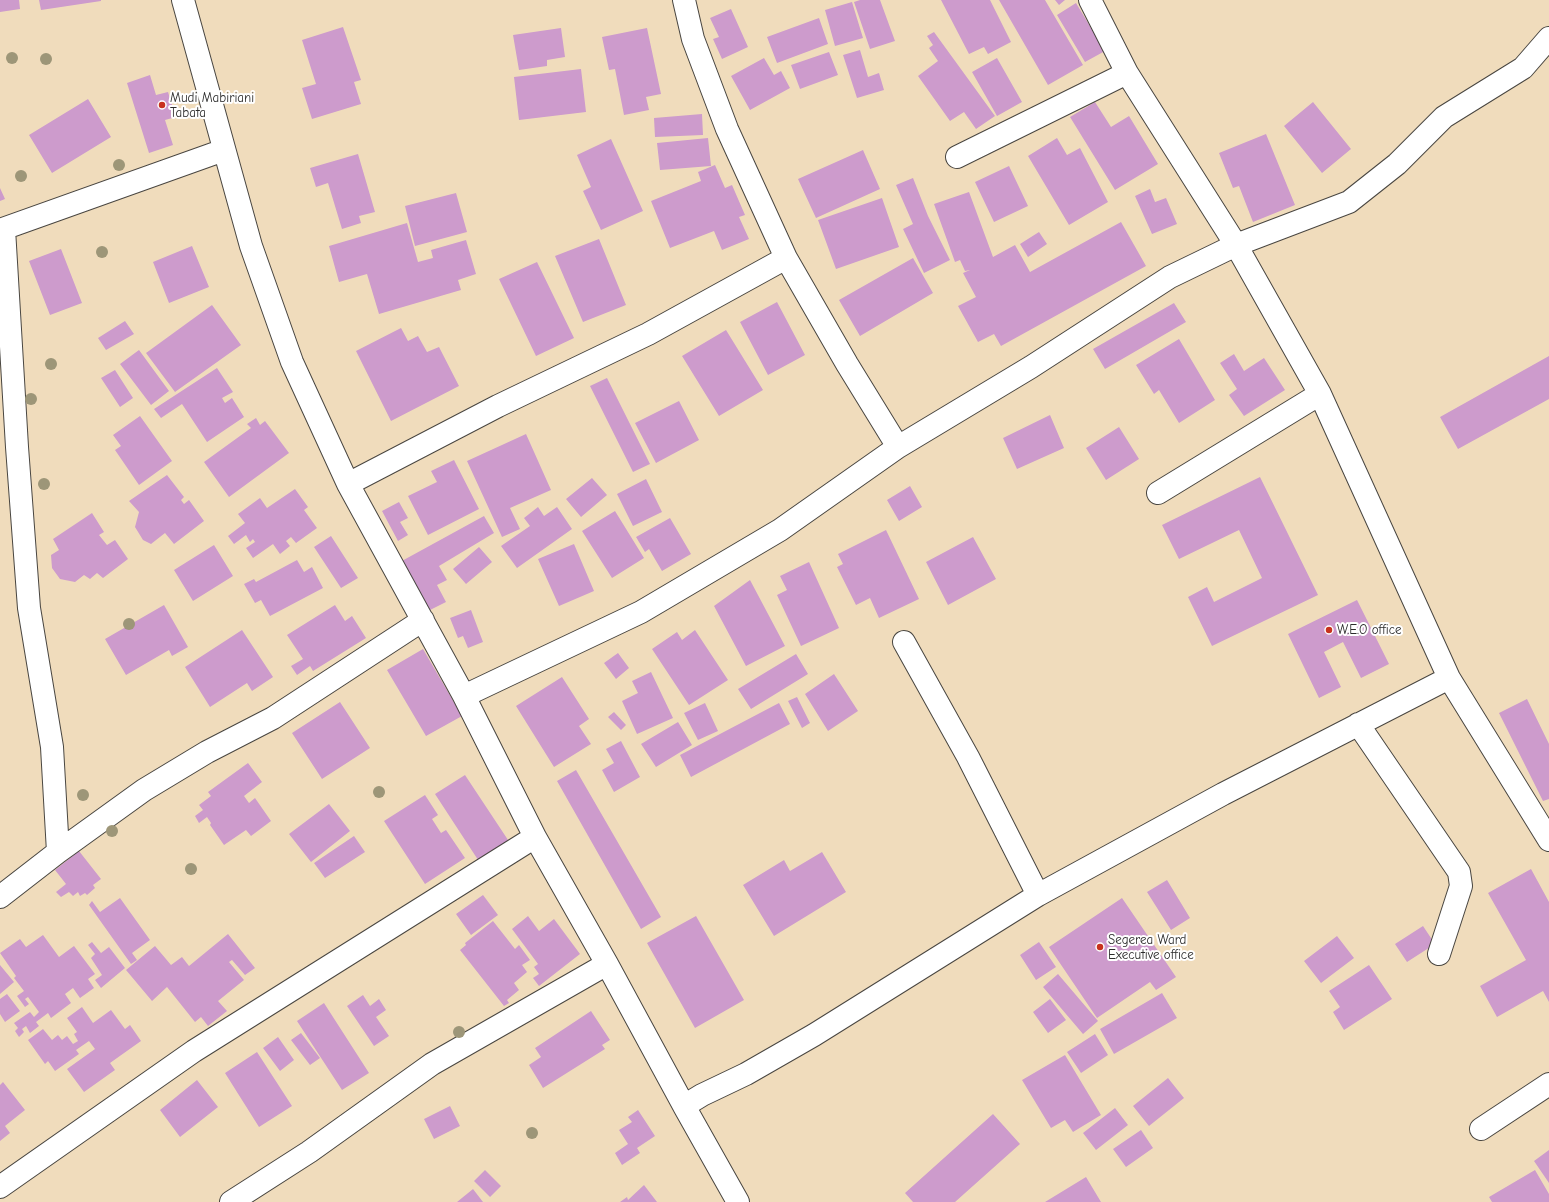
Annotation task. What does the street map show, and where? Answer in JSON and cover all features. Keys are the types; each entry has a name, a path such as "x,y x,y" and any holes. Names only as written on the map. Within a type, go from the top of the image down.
{"street":[{"path":"183,0 251,246 292,362 348,484 464,696 535,838 607,964 738,1202"},
{"path":"684,0 693,39 727,129 786,258 847,364 898,447"},
{"path":"1090,0 1127,73 1236,245 1320,394 1449,678 1549,840"},
{"path":"464,696 641,612 780,530 898,447 1030,367 1170,277 1236,245 1349,202 1397,164 1444,118 1523,68 1549,38"},
{"path":"957,157 1127,73"},
{"path":"58,852 52,747 29,608 2,229 224,150"},
{"path":"348,484 498,406 648,334 786,258"},
{"path":"1158,493 1320,394"},
{"path":"0,897 58,852 144,790 207,752 273,718 423,620"},
{"path":"904,642 968,757 1038,895"},
{"path":"684,1106 702,1095 746,1074 814,1035 1038,895 1224,794 1449,678"},
{"path":"1358,724 1459,872 1461,886 1440,954"},
{"path":"0,1187 194,1051 535,838"},
{"path":"231,1202 309,1152 432,1064 607,964"},
{"path":"1481,1129 1549,1084"}],"building":[{"path":"0,0 19,0 20,9 0,12"},
{"path":"39,0 101,0 101,1 41,10"},
{"path":"860,0 880,0 895,41 870,49 854,2"},
{"path":"941,0 990,0 1011,42 988,54 984,47 969,54"},
{"path":"999,0 1045,0 1083,65 1048,85"},
{"path":"1055,0 1065,0 1059,5"},
{"path":"852,2 863,38 835,46 825,10"},
{"path":"1076,3 1105,51 1085,62 1057,15"},
{"path":"731,9 748,47 722,59 713,39 719,37 710,18"},
{"path":"819,18 828,44 777,63 767,37"},
{"path":"343,27 361,80 354,82 361,104 312,119 302,88 316,84 302,40"},
{"path":"561,28 565,57 547,60 547,66 519,70 513,35"},
{"path":"647,28 661,94 646,97 649,110 624,115 615,69 609,70 602,37"},
{"path":"934,32 995,116 976,129 964,112 950,121 918,76 938,61 929,48 933,45 927,36"},
{"path":"860,50 868,77 879,73 884,90 857,98 843,55"},
{"path":"829,52 838,75 800,89 791,65"},
{"path":"764,58 774,75 781,71 790,88 750,110 731,76"},
{"path":"997,58 1022,102 997,116 972,72"},
{"path":"581,69 586,112 519,120 514,77"},
{"path":"150,75 156,95 168,92 176,117 165,120 173,145 149,153 127,83"},
{"path":"88,99 111,137 52,173 29,135"},
{"path":"1095,102 1111,127 1129,116 1158,164 1115,190 1070,117"},
{"path":"1313,102 1351,149 1322,173 1284,126"},
{"path":"702,114 703,135 655,137 654,118"},
{"path":"1266,134 1295,205 1253,222 1239,186 1233,188 1219,153"},
{"path":"708,138 711,166 660,170 657,143"},
{"path":"1057,138 1067,155 1080,148 1108,202 1069,225 1028,156"},
{"path":"611,139 643,211 601,230 583,191 591,187 577,155"},
{"path":"863,150 880,189 816,218 798,179"},
{"path":"358,154 375,212 359,216 361,223 342,229 328,183 316,187 310,168"},
{"path":"715,165 725,188 732,185 745,215 739,217 749,239 722,250 714,231 670,248 651,201 701,181 698,172"},
{"path":"1009,166 1028,206 994,222 975,182"},
{"path":"913,178 928,216 950,260 924,273 903,229 913,224 896,185"},
{"path":"0,188 5,199 0,201"},
{"path":"1150,189 1155,202 1166,198 1177,224 1152,234 1135,196"},
{"path":"969,192 993,257 1015,245 1030,272 1121,222 1146,266 1001,346 994,334 978,342 958,306 976,297 963,273 970,270 965,271 960,260 955,262 934,204"},
{"path":"456,193 467,232 415,246 405,206"},
{"path":"882,198 899,247 836,269 818,220"},
{"path":"407,223 418,262 433,258 431,250 466,240 476,274 458,280 461,290 379,314 367,274 339,282 329,246"},
{"path":"1039,232 1047,244 1028,257 1020,244"},
{"path":"599,239 626,305 583,322 555,256"},
{"path":"192,246 209,287 169,303 153,262"},
{"path":"61,249 82,303 50,315 29,261"},
{"path":"913,258 933,293 860,336 839,300"},
{"path":"537,262 574,338 536,356 499,279"},
{"path":"777,302 805,355 768,375 740,322"},
{"path":"1174,303 1186,322 1105,369 1093,349"},
{"path":"212,305 241,345 175,392 146,353"},
{"path":"125,321 134,334 106,350 98,338"},
{"path":"401,328 408,341 418,336 427,352 439,347 459,386 391,421 356,351"},
{"path":"726,330 763,390 719,416 682,356"},
{"path":"1179,339 1215,400 1179,423 1159,390 1154,394 1136,365"},
{"path":"139,350 169,391 151,405 120,364"},
{"path":"1234,354 1244,371 1264,358 1285,390 1244,416 1229,395 1237,389 1220,363"},
{"path":"1549,356 1549,399 1458,449 1440,417"},
{"path":"217,368 233,392 222,398 225,403 232,398 244,417 207,442 182,404 161,418 154,409"},
{"path":"115,370 133,398 120,407 101,378"},
{"path":"607,378 650,464 633,472 590,386"},
{"path":"679,401 699,440 656,463 635,423"},
{"path":"1050,415 1064,448 1017,469 1003,438"},
{"path":"140,416 172,461 139,485 115,450 121,446 113,435"},
{"path":"256,418 260,425 265,421 289,453 229,497 204,462 251,428 247,424"},
{"path":"1119,427 1139,459 1106,480 1086,448"},
{"path":"526,434 551,490 510,508 520,529 502,537 467,461"},
{"path":"454,460 479,509 428,535 408,496 437,482 431,471"},
{"path":"167,475 184,497 181,500 184,504 189,500 204,521 174,544 165,533 151,544 143,540 135,527 139,512 129,501"},
{"path":"1260,477 1318,595 1212,646 1188,597 1207,587 1214,602 1262,578 1239,530 1179,559 1162,525"},
{"path":"592,478 607,495 581,517 566,499"},
{"path":"646,479 662,512 633,526 617,494"},
{"path":"910,486 922,507 899,521 887,500"},
{"path":"295,489 308,507 304,510 317,528 296,543 291,537 286,541 290,546 280,554 273,544 253,558 246,548 255,542 253,539 250,542 246,535 234,544 228,536 245,523 238,514 260,498 267,508"},
{"path":"399,502 408,518 400,522 408,535 398,541 382,511"},
{"path":"538,507 544,516 557,507 572,529 517,568 501,546 530,526 524,518"},
{"path":"615,511 644,558 612,578 582,531"},
{"path":"92,513 104,532 99,535 107,545 115,540 128,559 103,578 97,573 90,579 84,575 75,582 60,579 52,568 51,555 59,550 53,539"},
{"path":"484,516 494,533 439,566 447,580 437,585 446,602 426,612 400,562"},
{"path":"670,518 691,554 662,571 649,549 645,552 636,537"},
{"path":"886,530 919,599 879,618 870,598 856,605 837,567 843,564 838,554"},
{"path":"331,536 358,578 341,588 314,547"},
{"path":"973,537 996,579 948,605 926,562"},
{"path":"574,544 594,591 559,606 538,559"},
{"path":"214,545 233,576 193,601 174,570"},
{"path":"479,547 492,562 466,584 453,569"},
{"path":"297,560 304,572 312,567 323,588 270,616 261,600 255,603 244,584 254,579 256,582"},
{"path":"809,562 839,628 801,646 777,595 787,590 780,576"},
{"path":"750,580 785,646 746,666 714,606"},
{"path":"1357,600 1389,664 1361,678 1343,642 1324,652 1341,687 1319,698 1288,634"},
{"path":"164,605 188,647 172,656 169,650 126,675 105,639"},
{"path":"335,605 345,621 352,616 366,638 313,671 310,666 297,675 291,666 303,659 287,635"},
{"path":"471,610 483,642 468,648 463,636 458,638 450,618"},
{"path":"242,630 273,677 252,691 247,683 210,707 185,667"},
{"path":"695,630 728,680 689,705 652,649 677,632 682,640"},
{"path":"423,649 462,716 426,736 387,670"},
{"path":"618,653 629,668 616,679 604,663"},
{"path":"796,654 808,674 751,709 738,689"},
{"path":"651,672 673,718 637,734 622,701 638,693 632,681"},
{"path":"834,674 858,711 828,731 805,694"},
{"path":"562,677 589,719 579,726 591,744 554,767 516,706"},
{"path":"797,697 810,723 802,728 788,701"},
{"path":"1527,699 1549,744 1549,799 1543,801 1499,713"},
{"path":"340,702 370,748 322,779 292,733"},
{"path":"705,703 718,731 698,740 684,713"},
{"path":"779,703 790,724 691,777 680,755"},
{"path":"614,712 626,725 621,730 608,717"},
{"path":"678,722 692,745 656,767 641,744"},
{"path":"621,741 640,777 614,792 602,770 614,763 606,749"},
{"path":"248,763 262,782 244,796 249,803 255,798 271,821 251,836 246,830 224,845 210,825 211,823 207,817 199,823 195,816 203,810 199,805 211,796 208,792"},
{"path":"576,770 661,917 641,929 557,781"},
{"path":"465,775 512,846 482,866 435,794"},
{"path":"425,795 438,815 432,819 441,833 446,830 465,858 425,884 384,821"},
{"path":"329,804 350,831 311,862 289,834"},
{"path":"354,836 365,852 325,878 314,863"},
{"path":"79,851 101,879 93,885 95,888 87,895 85,893 80,896 78,892 73,896 69,892 61,897 56,892 66,884 55,870"},
{"path":"822,852 846,892 774,936 743,885 784,860 790,871"},
{"path":"1531,869 1549,902 1549,1002 1543,991 1497,1017 1480,986 1526,960 1488,893"},
{"path":"1167,880 1190,918 1171,930 1147,892"},
{"path":"483,895 498,915 471,935 456,914"},
{"path":"120,898 150,940 132,953 137,960 131,964 89,905 92,901 100,912"},
{"path":"1122,898 1176,977 1156,990 1150,982 1097,1018 1049,947"},
{"path":"528,916 539,931 554,919 580,954 539,986 533,978 539,974 534,967 538,964 512,929"},
{"path":"696,916 744,1000 695,1028 647,943"},
{"path":"493,921 515,949 519,945 530,960 522,965 527,972 514,983 519,990 507,1000 509,1003 504,1006 460,950 466,945 465,943"},
{"path":"1423,926 1435,944 1407,962 1395,944"},
{"path":"228,934 255,968 245,975 232,960 229,962 244,980 218,1001 227,1011 208,1026 201,1017 195,1022 167,987 152,1001 126,970 155,946 171,965 182,957 189,966"},
{"path":"43,935 59,957 74,946 95,974 88,979 94,988 80,998 73,988 65,994 71,1003 51,1018 48,1013 36,1022 39,1026 30,1033 26,1026 22,1029 24,1032 19,1037 15,1031 18,1028 14,1023 30,1012 34,1017 39,1012 28,997 25,999 29,1004 25,1007 17,996 24,991 14,978 16,976 0,953 20,939 26,947"},
{"path":"1337,936 1354,958 1321,983 1304,961"},
{"path":"92,942 101,953 109,947 125,968 101,988 95,980 102,975 91,958 95,954 88,945"},
{"path":"1039,942 1056,967 1036,980 1020,955"},
{"path":"0,965 14,982 0,994"},
{"path":"1369,965 1392,999 1344,1030 1333,1012 1340,1007 1329,991"},
{"path":"1058,974 1098,1021 1083,1034 1043,987"},
{"path":"1162,993 1177,1018 1114,1054 1100,1029"},
{"path":"7,994 20,1011 5,1022 0,1014 0,999"},
{"path":"363,995 370,1006 379,999 386,1010 376,1017 389,1036 374,1046 347,1006"},
{"path":"1050,999 1066,1020 1048,1033 1033,1012"},
{"path":"324,1003 369,1073 342,1090 297,1021"},
{"path":"82,1007 93,1023 111,1010 125,1029 130,1025 141,1041 110,1063 115,1070 84,1092 67,1069 95,1049 89,1041 76,1050 79,1054 55,1071 48,1061 45,1064 28,1040 43,1029 52,1040 58,1035 62,1040 67,1036 73,1044 78,1041 74,1034 77,1032 67,1018"},
{"path":"591,1011 610,1040 602,1045 605,1049 543,1088 529,1065 541,1057 535,1048"},
{"path":"301,1033 320,1058 310,1065 291,1040"},
{"path":"1095,1034 1108,1055 1081,1073 1067,1052"},
{"path":"278,1037 294,1060 280,1071 263,1048"},
{"path":"257,1052 292,1106 259,1127 225,1073"},
{"path":"1065,1055 1101,1115 1073,1132 1065,1120 1051,1128 1022,1080"},
{"path":"1168,1078 1184,1098 1149,1126 1133,1106"},
{"path":"197,1080 218,1107 180,1137 160,1110"},
{"path":"3,1082 25,1110 5,1126 10,1133 0,1141 0,1085"},
{"path":"450,1106 460,1126 434,1139 424,1119"},
{"path":"1115,1108 1128,1125 1096,1150 1083,1133"},
{"path":"638,1110 655,1136 637,1148 640,1153 622,1165 615,1153 628,1144 619,1130 632,1122 628,1117"},
{"path":"993,1114 1020,1144 955,1202 913,1202 905,1193"},
{"path":"1141,1130 1153,1148 1126,1167 1113,1149"},
{"path":"1549,1150 1549,1183 1534,1161"},
{"path":"485,1170 501,1186 490,1197 474,1181"},
{"path":"1535,1170 1549,1194 1549,1202 1492,1202 1489,1197"},
{"path":"1086,1177 1101,1202 1045,1202"},
{"path":"644,1185 657,1202 620,1202 627,1197 628,1200"},
{"path":"473,1189 483,1202 457,1202"}],"place":[{"name":"Mudi Mabiriani Tabata","path":"162,105"},
{"name":"W.E.O office","path":"1329,630"},
{"name":"Segerea Ward Executive office","path":"1100,947"}]}
